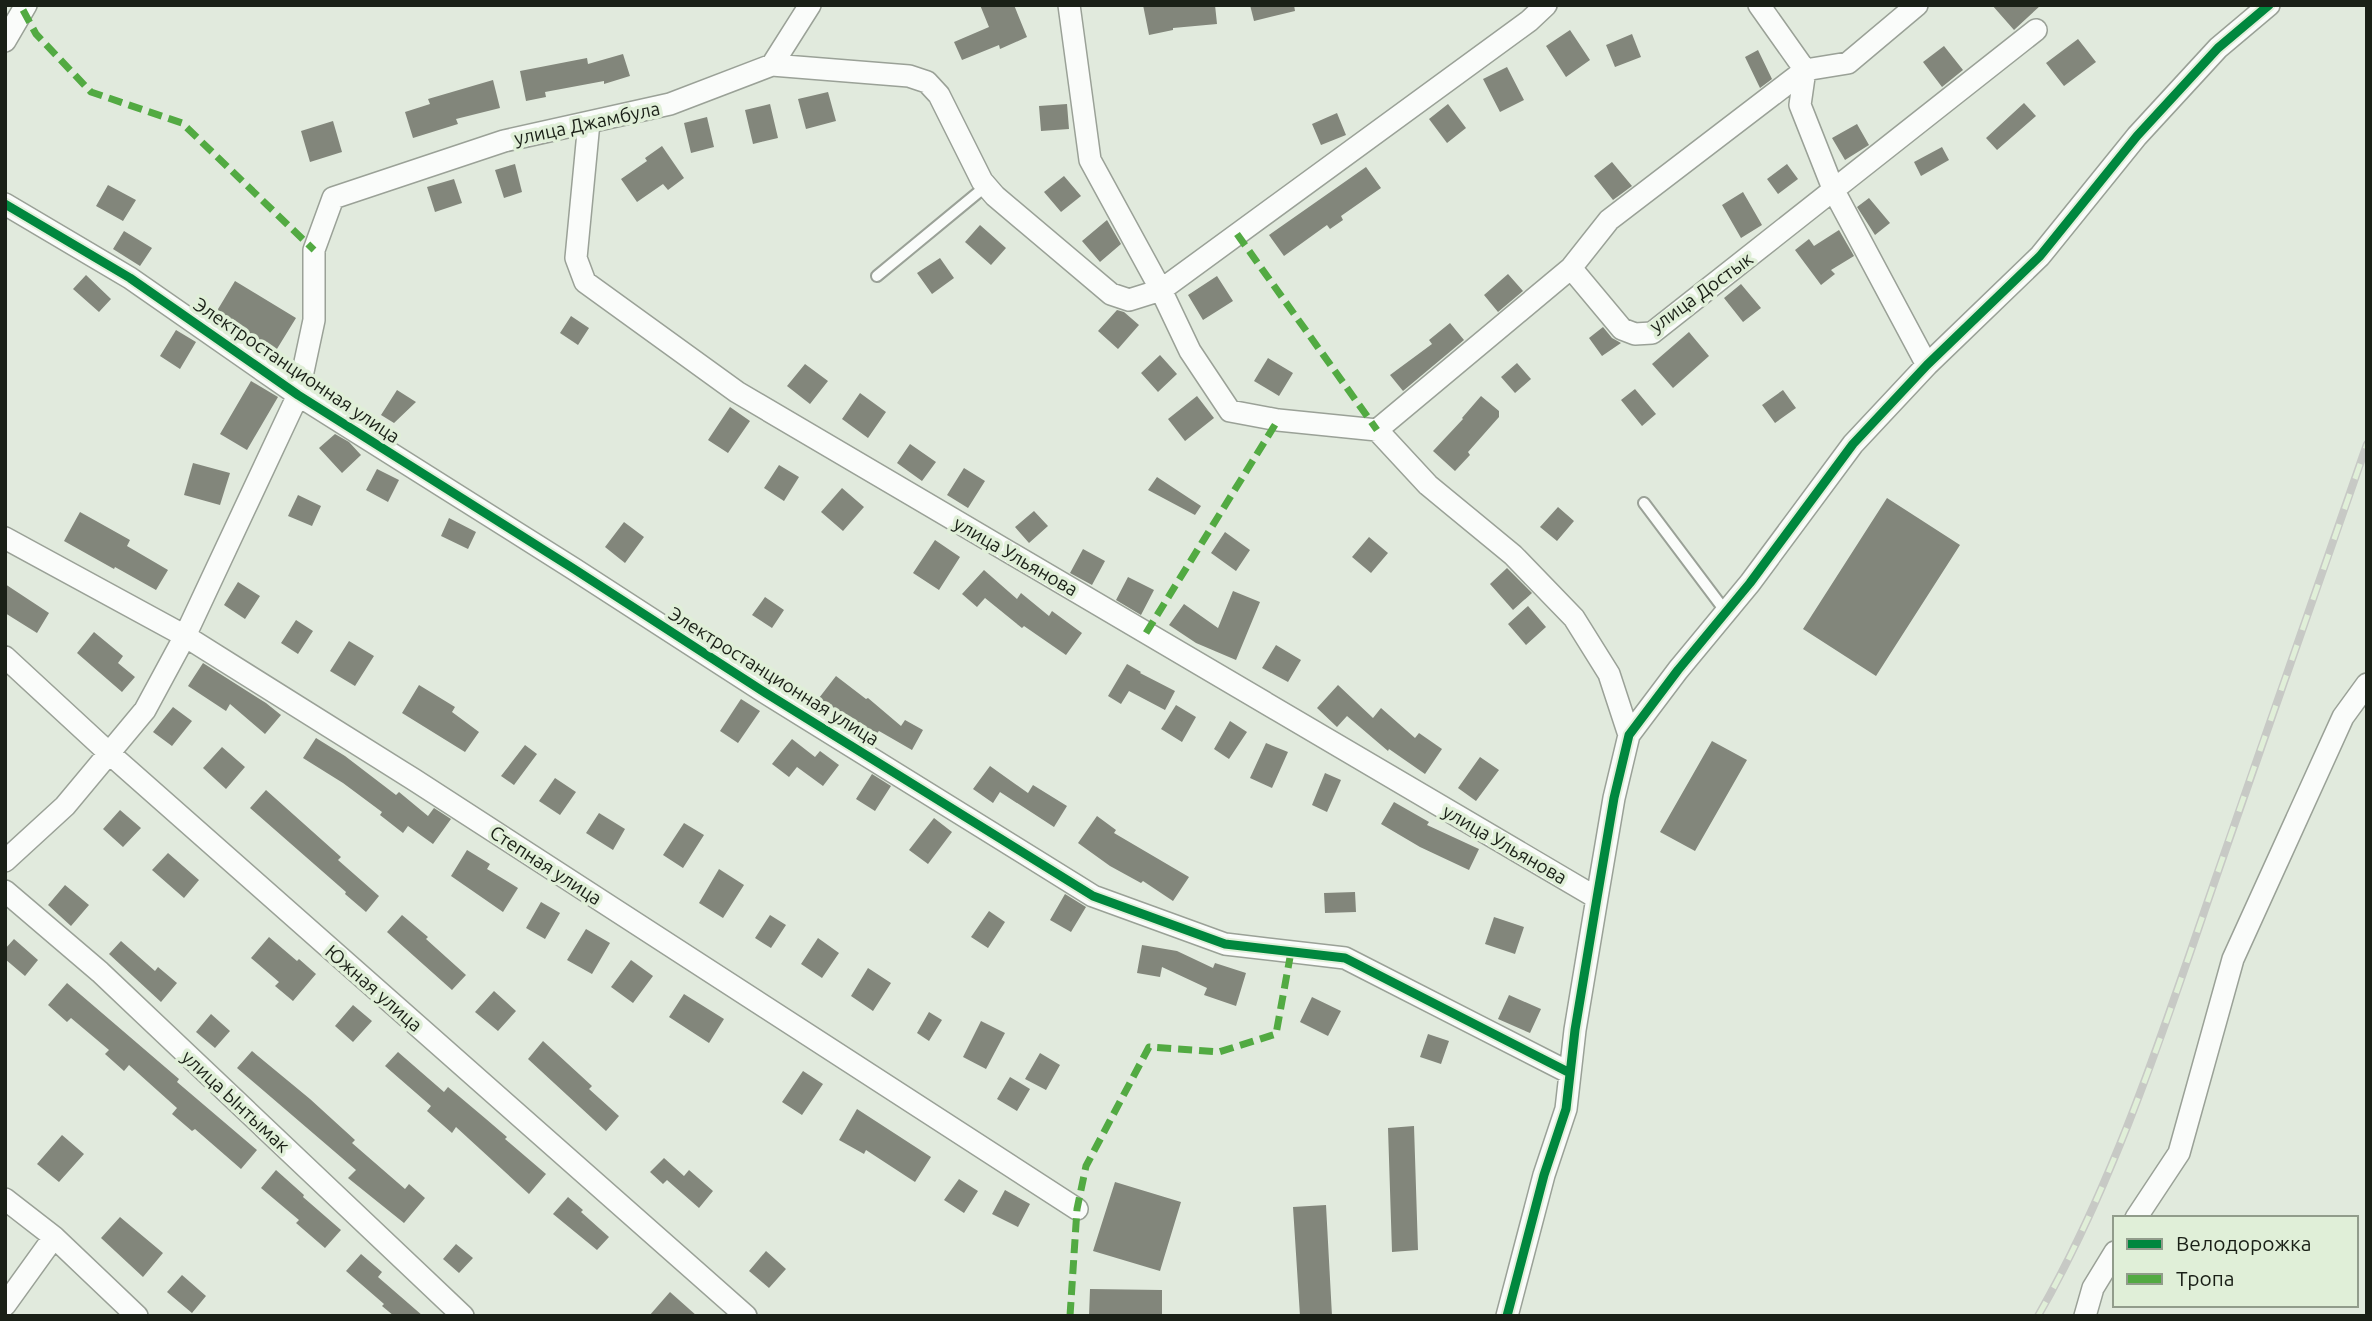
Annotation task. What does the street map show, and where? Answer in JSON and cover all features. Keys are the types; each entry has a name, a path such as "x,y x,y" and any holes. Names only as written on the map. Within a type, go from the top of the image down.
{"street":[{"path":"5,41 26,5"},
{"path":"810,5 772,65 909,76 927,82 939,95 986,186 995,196 1111,294 1129,300 1161,290 1530,21 1546,5"},
{"path":"1069,5 1090,160 1161,290 1190,351 1230,411 1278,420 1377,430 1428,485 1513,555 1574,618 1609,674 1629,735"},
{"path":"1759,5 1805,70 1800,105 1834,191 1927,365"},
{"path":"1377,430 1571,268 1609,220 1805,70 1848,63 1917,5"},
{"path":"1507,1316 1544,1175 1566,1109 1597,898 1614,798 1629,735 1853,444 1927,365 2040,256 2137,136 2218,48 2269,5"},
{"name":"улица Достык","path":"1571,268 1622,329 1635,334 1652,333 2036,30"},
{"name":"улица Джамбула","path":"298,396 314,320 314,250 333,198 504,141 670,104 772,65"},
{"name":"улица Ульянова","path":"589,122 576,258 585,282 737,392 1597,898"},
{"name":"Электростанционная улица","path":"5,204 130,278 298,396 761,690 1093,896 1225,944 1345,958 1570,1073"},
{"path":"5,860 65,806 145,710 185,636 298,396"},
{"name":"Степная улица","path":"5,538 185,636 424,786 1077,1209"},
{"name":"Южная улица","path":"5,657 110,754 746,1316"},
{"path":"2137,1216 2179,1153 2233,959 2343,717 2367,684"},
{"name":"улица Ынтымак","path":"5,891 100,972 463,1316"},
{"path":"5,1199 54,1237 137,1316"},
{"path":"5,1305 54,1237"},
{"path":"2085,1316 2093,1288 2113,1255"}],"lane":[{"path":"877,276 986,186"},
{"path":"1644,503 1726,612"}],"building":[{"path":"980,5 1014,5 1027,37 1000,49 999,45 962,60 954,42 989,27"},
{"path":"1143,5 1215,5 1217,24 1173,28 1149,35"},
{"path":"1250,5 1294,5 1295,11 1254,21"},
{"path":"1992,5 2041,5 2014,30"},
{"path":"1570,30 1590,60 1566,77 1546,46"},
{"path":"1632,34 1641,57 1615,67 1606,45"},
{"path":"2078,39 2096,62 2064,86 2046,63"},
{"path":"1944,46 1963,70 1942,87 1923,62"},
{"path":"1758,50 1772,79 1760,88 1745,57"},
{"path":"623,54 630,76 604,84 604,81 545,92 546,97 526,101 520,71 587,58 588,64"},
{"path":"1507,67 1524,100 1500,112 1483,79"},
{"path":"493,80 500,108 456,119 458,124 413,138 405,112 430,104 428,99"},
{"path":"828,92 836,121 806,129 798,99"},
{"path":"2024,103 2036,116 1997,150 1986,138"},
{"path":"770,104 778,138 753,144 745,110"},
{"path":"1067,104 1069,129 1041,131 1039,106"},
{"path":"1448,104 1466,128 1447,143 1429,119"},
{"path":"1337,113 1346,135 1321,145 1312,124"},
{"path":"707,117 714,147 691,153 684,123"},
{"path":"333,121 342,152 310,162 301,131"},
{"path":"1857,124 1869,145 1845,160 1832,138"},
{"path":"662,146 684,178 668,190 663,184 637,202 621,179 647,161 645,158"},
{"path":"1942,147 1949,160 1921,176 1914,162"},
{"path":"1612,162 1632,186 1613,200 1594,176"},
{"path":"515,164 522,192 504,198 495,170"},
{"path":"1787,164 1798,179 1778,194 1767,179"},
{"path":"1366,167 1381,188 1341,216 1343,220 1330,229 1327,225 1284,256 1269,235"},
{"path":"1064,176 1081,196 1061,212 1044,192"},
{"path":"454,179 462,203 435,212 427,187"},
{"path":"108,185 136,200 123,221 96,206"},
{"path":"1743,192 1762,225 1741,238 1722,205"},
{"path":"1869,198 1890,223 1875,235 1857,207"},
{"path":"1107,220 1121,244 1100,262 1082,241"},
{"path":"980,225 1006,248 991,265 965,242"},
{"path":"1839,230 1854,256 1831,270 1835,274 1821,285 1795,250 1809,239 1814,246"},
{"path":"124,231 152,248 140,266 113,249"},
{"path":"940,258 954,278 932,294 917,273"},
{"path":"1508,274 1523,291 1498,312 1484,295"},
{"path":"86,275 111,299 99,312 73,289"},
{"path":"1217,276 1233,301 1203,320 1188,295"},
{"path":"235,281 296,318 272,357 212,319"},
{"path":"1741,284 1761,308 1743,322 1724,298"},
{"path":"1117,310 1124,312 1139,325 1118,349 1098,331"},
{"path":"571,316 589,328 578,345 560,333"},
{"path":"1450,323 1464,340 1403,391 1390,375 1432,344 1429,340"},
{"path":"1603,327 1612,338 1621,343 1602,356 1589,338"},
{"path":"176,330 196,342 180,369 160,356"},
{"path":"1689,332 1709,356 1673,388 1652,364"},
{"path":"1160,355 1177,374 1158,392 1141,373"},
{"path":"1268,358 1293,373 1279,396 1254,381"},
{"path":"1517,363 1531,379 1515,393 1501,377"},
{"path":"805,364 828,381 810,404 787,386"},
{"path":"251,381 278,397 247,450 220,434"},
{"path":"1635,389 1656,414 1642,426 1621,400"},
{"path":"397,390 416,402 394,423 381,415"},
{"path":"1783,390 1796,408 1775,423 1762,405"},
{"path":"860,393 886,412 868,438 842,419"},
{"path":"1197,396 1214,418 1185,441 1168,419"},
{"path":"1481,396 1499,411 1499,417 1455,471 1433,451"},
{"path":"730,407 750,421 728,453 708,440"},
{"path":"335,434 349,442 361,455 342,473 319,448"},
{"path":"910,444 936,462 922,481 897,463"},
{"path":"193,463 230,473 220,505 184,495"},
{"path":"779,465 799,477 784,501 764,488"},
{"path":"964,468 985,481 968,508 947,495"},
{"path":"377,469 399,480 388,502 366,490"},
{"path":"1157,477 1201,506 1195,515 1148,490"},
{"path":"842,488 864,507 843,531 821,512"},
{"path":"298,495 321,506 312,526 288,516"},
{"path":"1887,498 1960,545 1876,676 1803,629"},
{"path":"1558,507 1574,521 1557,541 1540,527"},
{"path":"1034,511 1048,526 1029,543 1015,527"},
{"path":"80,512 130,540 127,546 168,570 156,590 64,541"},
{"path":"449,518 476,532 468,549 441,536"},
{"path":"624,522 644,537 625,563 605,547"},
{"path":"1225,532 1250,550 1236,571 1211,553"},
{"path":"1369,537 1388,553 1371,573 1352,557"},
{"path":"935,540 960,557 939,590 913,573"},
{"path":"1083,549 1105,561 1092,585 1070,573"},
{"path":"1507,568 1532,593 1513,610 1490,584"},
{"path":"984,570 1017,599 1021,593 1049,616 1052,611 1082,633 1066,655 1024,626 1022,628 985,598 977,607 962,594"},
{"path":"1128,577 1154,590 1141,615 1116,600"},
{"path":"238,582 260,596 245,619 224,605"},
{"path":"5,584 49,613 37,633 5,613"},
{"path":"1233,591 1260,602 1236,660 1196,643 1169,625 1184,604 1218,628"},
{"path":"765,597 784,610 772,628 752,615"},
{"path":"1528,606 1546,627 1526,645 1508,624"},
{"path":"296,620 313,631 298,654 281,643"},
{"path":"94,632 123,656 118,663 135,677 122,692 77,653"},
{"path":"349,641 374,656 355,686 330,671"},
{"path":"1276,645 1301,660 1288,682 1262,668"},
{"path":"203,663 281,715 265,734 230,704 226,711 188,686"},
{"path":"1127,664 1175,691 1165,710 1129,691 1121,704 1108,696"},
{"path":"836,676 901,726 905,720 923,730 912,750 879,731 872,739 819,698"},
{"path":"419,685 455,707 452,712 479,732 465,752 402,713"},
{"path":"1338,685 1373,718 1381,708 1415,738 1419,733 1442,749 1425,774 1389,749 1388,751 1347,716 1337,727 1317,708"},
{"path":"741,699 760,711 738,743 720,731"},
{"path":"1176,705 1196,717 1182,742 1161,729"},
{"path":"173,707 192,721 172,746 153,732"},
{"path":"1230,721 1247,732 1229,759 1214,749"},
{"path":"316,738 345,756 396,795 399,792 428,816 434,808 451,819 433,844 408,826 403,833 380,815 382,812 303,758"},
{"path":"792,739 815,757 820,751 839,765 823,786 797,767 789,777 772,764"},
{"path":"1712,741 1747,760 1695,851 1660,832"},
{"path":"1266,743 1288,752 1272,788 1250,778"},
{"path":"525,745 537,754 514,785 501,776"},
{"path":"222,747 245,767 226,789 203,768"},
{"path":"1480,757 1499,770 1476,801 1458,788"},
{"path":"990,766 1028,793 1033,785 1067,806 1054,827 1000,792 993,803 973,789"},
{"path":"1325,773 1341,780 1327,812 1312,805"},
{"path":"872,774 891,786 875,811 856,799"},
{"path":"555,778 576,792 560,815 539,801"},
{"path":"266,790 341,857 338,860 379,896 366,912 250,808"},
{"path":"1394,802 1429,822 1427,825 1479,849 1469,870 1420,847 1381,824"},
{"path":"120,810 141,828 123,847 103,829"},
{"path":"599,813 625,829 613,850 586,833"},
{"path":"1097,816 1116,830 1114,833 1189,877 1173,901 1143,881 1141,883 1110,866 1078,843"},
{"path":"934,818 952,832 928,864 909,850"},
{"path":"684,823 704,835 683,868 663,855"},
{"path":"467,850 490,864 487,869 518,888 503,912 451,876"},
{"path":"168,853 199,880 184,898 152,870"},
{"path":"719,869 744,885 723,918 699,903"},
{"path":"65,885 89,905 71,926 48,905"},
{"path":"1355,892 1356,912 1325,913 1324,893"},
{"path":"1065,894 1086,907 1071,932 1050,920"},
{"path":"541,902 560,913 545,939 526,928"},
{"path":"989,911 1005,922 988,948 971,937"},
{"path":"402,915 466,975 452,990 387,932"},
{"path":"770,915 786,925 771,948 755,938"},
{"path":"1494,917 1524,927 1515,954 1485,944"},
{"path":"586,929 610,943 592,974 567,960"},
{"path":"269,937 316,974 293,1001 275,986 279,982 251,958"},
{"path":"818,938 839,953 822,978 801,964"},
{"path":"14,939 38,960 25,976 5,959 5,949"},
{"path":"121,941 155,971 158,967 177,983 161,1002 109,954"},
{"path":"1142,945 1177,951 1213,968 1215,963 1246,973 1236,1006 1204,995 1207,988 1162,967 1160,977 1137,973"},
{"path":"631,960 653,976 633,1003 611,987"},
{"path":"868,968 891,983 873,1011 851,996"},
{"path":"67,983 257,1150 241,1169 195,1129 192,1131 172,1114 177,1108 129,1065 124,1071 105,1054 109,1050 71,1018 67,1022 48,1005"},
{"path":"494,991 516,1011 498,1031 475,1012"},
{"path":"684,994 724,1019 709,1043 669,1017"},
{"path":"1509,995 1541,1009 1530,1033 1498,1019"},
{"path":"1312,997 1341,1011 1328,1036 1300,1022"},
{"path":"353,1005 372,1021 353,1042 335,1026"},
{"path":"929,1012 942,1020 929,1041 917,1033"},
{"path":"211,1014 230,1031 215,1048 196,1032"},
{"path":"981,1021 1005,1033 986,1069 963,1057"},
{"path":"1428,1034 1449,1041 1441,1064 1420,1057"},
{"path":"543,1041 592,1086 589,1089 619,1116 606,1131 528,1059"},
{"path":"252,1051 310,1099 355,1140 352,1143 405,1189 409,1184 425,1198 404,1223 348,1178 356,1170 237,1068"},
{"path":"398,1052 444,1092 448,1087 546,1174 529,1194 456,1127 452,1133 427,1111 431,1106 385,1066"},
{"path":"1040,1053 1060,1065 1046,1090 1025,1079"},
{"path":"803,1071 823,1084 802,1115 782,1102"},
{"path":"1010,1077 1030,1089 1017,1111 997,1099"},
{"path":"857,1109 931,1157 915,1182 866,1150 864,1154 839,1140"},
{"path":"1414,1126 1418,1250 1392,1252 1388,1128"},
{"path":"62,1135 84,1154 59,1182 37,1164"},
{"path":"664,1158 684,1176 689,1170 713,1191 699,1208 667,1180 663,1184 650,1172"},
{"path":"276,1170 341,1230 325,1248 296,1223 299,1220 261,1188"},
{"path":"959,1179 978,1191 964,1213 944,1200"},
{"path":"1115,1182 1181,1202 1160,1271 1093,1251"},
{"path":"1005,1190 1030,1204 1018,1227 992,1214"},
{"path":"568,1197 609,1237 597,1250 553,1214"},
{"path":"1326,1205 1332,1316 1300,1316 1293,1207"},
{"path":"120,1217 163,1253 143,1277 101,1238"},
{"path":"456,1244 473,1258 459,1273 443,1259"},
{"path":"766,1251 786,1269 769,1288 749,1271"},
{"path":"361,1254 382,1272 378,1277 423,1316 394,1316 346,1271"},
{"path":"182,1275 206,1296 192,1313 167,1292"},
{"path":"1090,1289 1162,1290 1162,1316 1089,1316"},
{"path":"670,1292 697,1316 649,1316"}],"railway":[{"path":"2038,1316 2090,1214 2135,1107 2367,444"}],"marked path":[{"path":"23,10 36,34 91,92 182,123 314,250"},
{"path":"1237,234 1377,430"},
{"path":"1146,633 1278,420"},
{"path":"1070,1316 1077,1209 1086,1166 1149,1047 1219,1052 1276,1034 1291,952"}],"cycle path":[{"path":"1507,1316 1544,1175 1566,1109 1575,1030 1597,898 1614,798 1629,735 1678,670 1750,583 1853,444 1927,365 2040,256 2137,136 2218,48 2269,5"},
{"path":"5,204 130,278 298,395 761,690 1093,896 1225,944 1345,958 1570,1073"}]}
